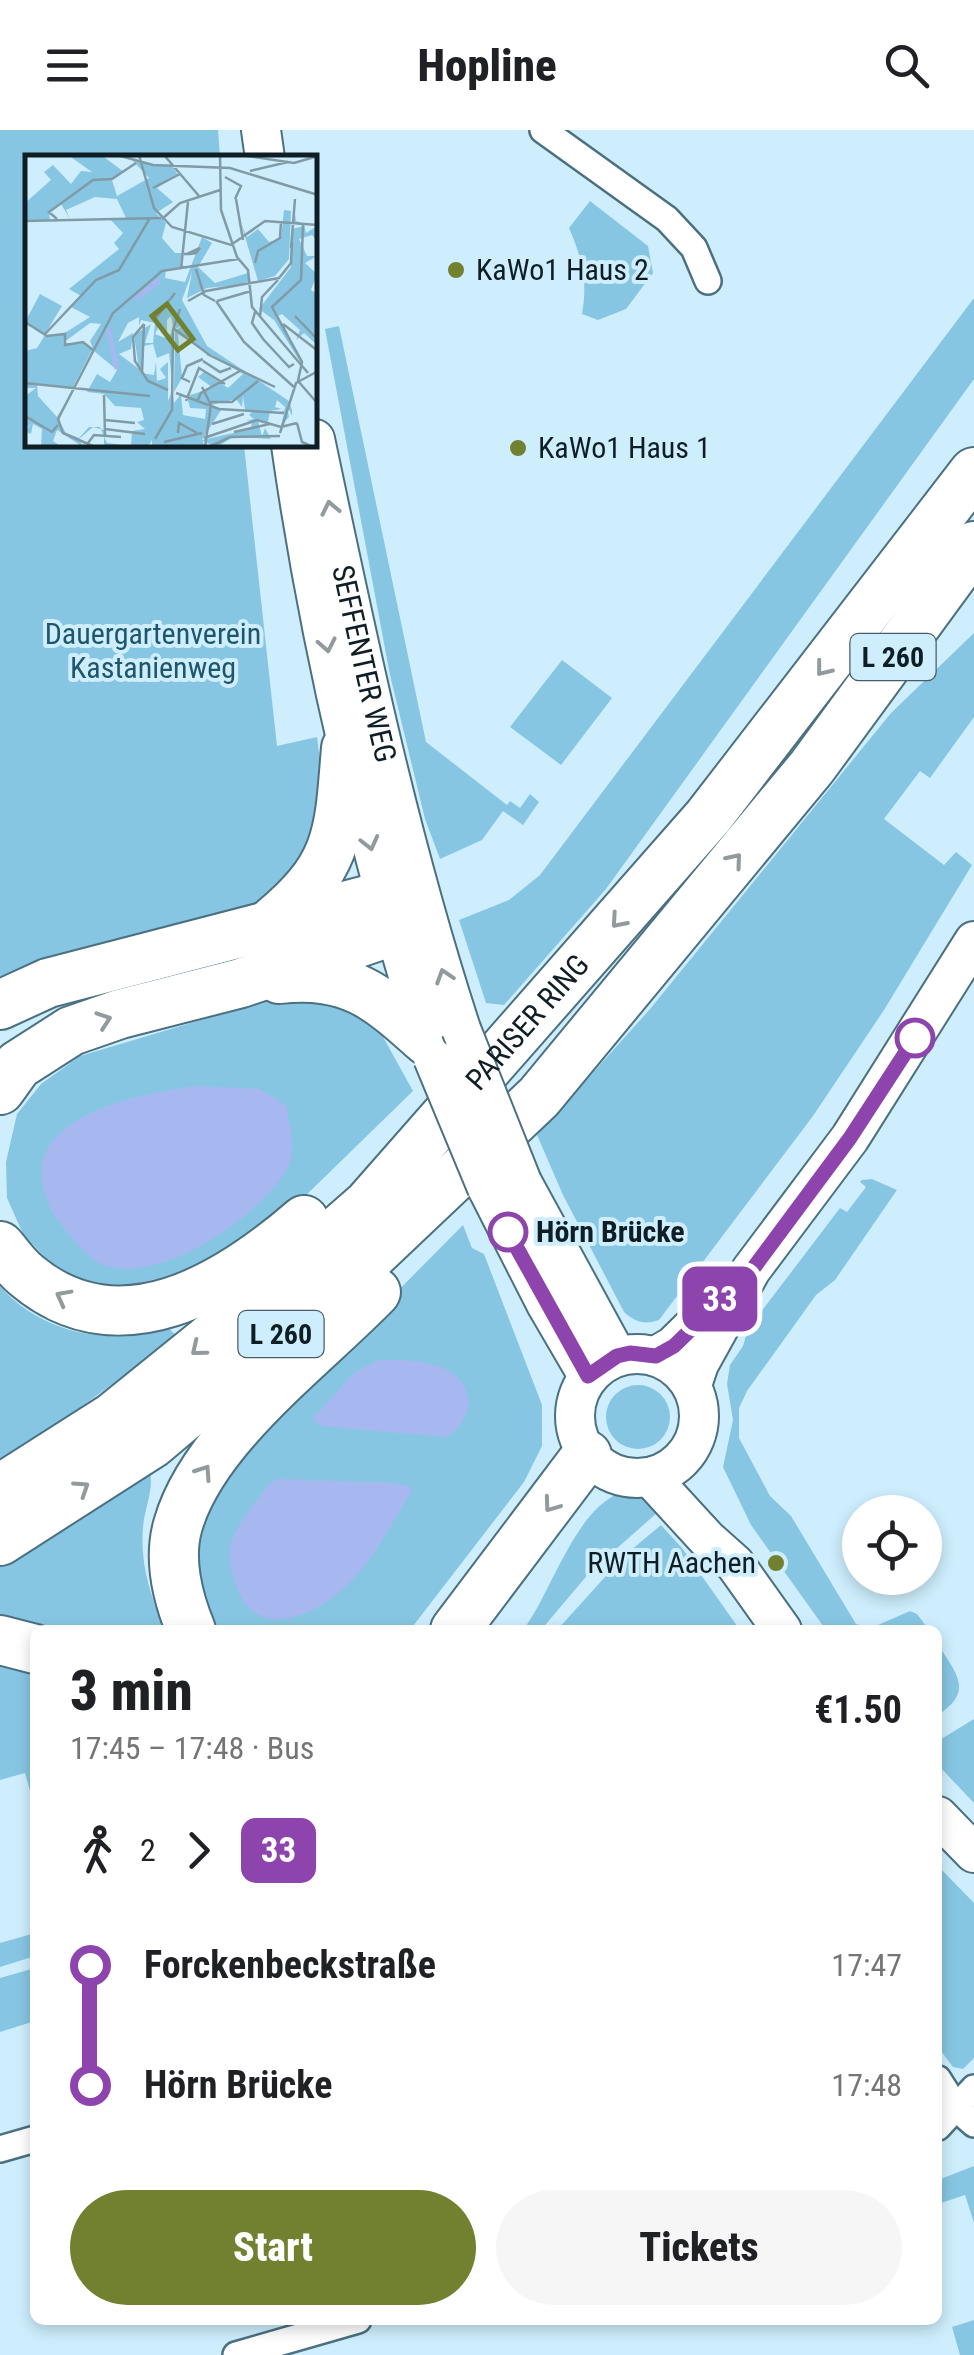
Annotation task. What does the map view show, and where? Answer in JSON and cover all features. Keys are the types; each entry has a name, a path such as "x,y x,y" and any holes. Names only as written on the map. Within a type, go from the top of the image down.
{"highway":[{"path":"926,537 974,460"},
{"name":"PARISER RING","path":"0,1489 113,1418 264,1296 368,1204 708,817 974,472"},
{"name":"PARISER RING","path":"0,1541 153,1443 350,1276 539,1097 812,767 974,546"},
{"path":"812,767 974,602"},
{"path":"270,923 301,898 322,871 336,837 346,748"},
{"path":"0,1006 48,983 270,923 405,909"},
{"path":"241,983 405,909"},
{"path":"0,1090 18,1065 71,1032 120,1014 241,983 309,976 354,985 440,1042"},
{"path":"0,1246 26,1276 74,1304 127,1312 190,1296 229,1278 266,1253 516,1037"},
{"path":"190,1625 175,1581 177,1528 195,1484 223,1444 453,1213 539,1097"},
{"path":"460,1625 618,1469"},
{"path":"500,1625 618,1469"},
{"path":"0,1640 30,1648"}],"street":[{"path":"543,130 667,218 694,248 708,281"},
{"name":"SEFFENTER WEG","path":"291,448 346,748 405,909"},
{"name":"SEFFENTER WEG","path":"317,448 405,909 440,1042 496,1211 603,1366"},
{"path":"692,1386 698,1364 752,1270 850,1138 974,941"},
{"name":"SEFFENTER WEG","path":"440,1042 522,1182 603,1366"},
{"path":"656,1356 674,1346 752,1270"},
{"path":"618,1469 672,1469 688,1454 698,1432 700,1408 692,1386 677,1367 656,1356 643,1353 603,1366 578,1394 574,1415 578,1436 618,1469 707,1539 735,1564 778,1625"},
{"path":"688,1454 691,1474 723,1531 735,1564"},
{"path":"942,1820 974,1854"},
{"path":"942,2084 966,2117"},
{"path":"966,2117 974,2088"},
{"path":"942,2126 966,2117"},
{"path":"0,2150 30,2141"},
{"path":"236,2355 341,2325"}],"green space":[{"name":"Dauergartenverein Kastanienweg","path":"0,130 218,130 220,155 25,155 25,448 244,448 277,746 317,737 326,806 325,836 280,899 58,956 0,987"},
{"path":"590,201 648,246 653,273 626,309 598,320 582,314 583,270 569,228"},
{"path":"974,298 974,379 606,889 504,1005 486,1003 459,920 509,900 540,875"},
{"path":"339,326 426,742 507,805 510,801 520,808 530,794 539,802 523,825 503,811 482,840 440,859 425,819 390,675 325,329"},
{"path":"974,633 974,717 930,778 920,771 884,819 944,865 956,852 972,865 884,1010 813,1116 659,1320 636,1320 624,1312 563,1195 537,1135 650,1009 891,713"},
{"path":"562,660 612,698 561,765 510,727"},
{"path":"278,997 343,998 377,1026 413,1091 298,1203 185,1272 131,1285 85,1284 52,1265 23,1234 7,1198 6,1162 17,1114 41,1084 80,1056"},
{"path":"872,1179 897,1190 835,1280 816,1295 739,1408 739,1438 770,1496 791,1516 860,1625 822,1625 751,1525 723,1467 733,1420 727,1384 730,1365 743,1346 748,1329 840,1208 847,1212 866,1187 862,1180"},
{"path":"463,1225 472,1248 484,1254 542,1405 542,1446 524,1482 414,1625 216,1625 197,1586 196,1537 217,1486 278,1412"},
{"path":"0,1286 40,1318 72,1331 124,1334 163,1323 178,1337 0,1465"},
{"path":"638,1385 661,1394 670,1417 661,1440 638,1449 615,1440 606,1417 615,1394"},
{"path":"150,1472 143,1554 162,1625 37,1625 0,1620 0,1566"},
{"path":"634,1490 645,1492 666,1505 590,1572 545,1625 526,1625 583,1526 615,1495"},
{"path":"661,1525 736,1625 562,1625 624,1556"},
{"path":"910,1611 925,1625 878,1625"},
{"path":"942,1651 959,1682 956,1698 942,1712"},
{"path":"0,1665 30,1674 30,1791 25,1773 0,1780"},
{"path":"974,1719 974,1803 942,1769 942,1739"},
{"path":"942,1870 974,1903 974,2058 963,2069 953,2067 942,2052"},
{"path":"30,1934 30,1958 0,1967 0,1943"},
{"path":"30,1969 30,2023 0,2032 0,1978"},
{"path":"974,2166 974,2223 965,2195 942,2203 942,2178"},
{"path":"974,2320 974,2355 960,2355 952,2327"}],"shaded area":[{"path":"196,1086 259,1089 286,1105 292,1148 285,1172 253,1209 205,1244 151,1266 126,1269 103,1265 74,1240 51,1209 42,1178 46,1153 60,1133 83,1117 140,1096"},
{"path":"378,1360 432,1364 455,1375 468,1397 468,1409 460,1424 447,1437 320,1426 312,1419 354,1373"},
{"path":"277,1479 395,1483 411,1487 383,1539 339,1593 310,1611 270,1619 248,1607 240,1595 230,1555 232,1541 244,1518"}],"bus line":[{"name":"33","path":"508,1232 588,1376 617,1356 656,1356 674,1346 752,1270 850,1138 915,1038"}],"place":[{"name":"KaWo1 Haus 2","path":"456,270"},
{"name":"KaWo1 Haus 1","path":"518,448"},
{"name":"Hörn Brücke","path":"508,1232"},
{"name":"RWTH Aachen","path":"776,1563"}]}
